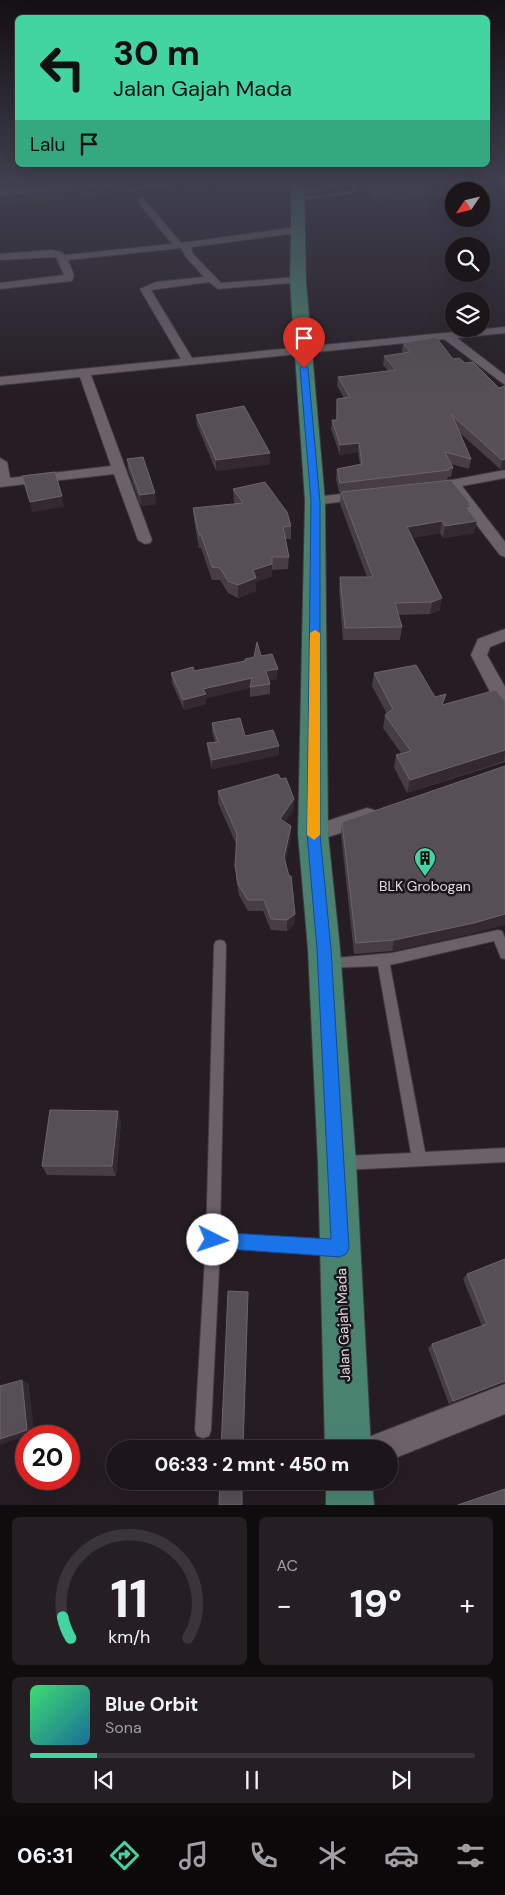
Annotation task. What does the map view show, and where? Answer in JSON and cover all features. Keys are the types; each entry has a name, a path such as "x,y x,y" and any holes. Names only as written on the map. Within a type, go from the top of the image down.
{"main road":[{"name":"Jalan Gajah Mada","path":"297,252 302,349 315,502 314,834 337,1163 348,1440"},
{"path":"349,1490 350,1505"}],"street":[{"path":"62,258 120,252"},
{"path":"188,252 217,286 298,280"},
{"path":"0,257 59,254 69,275 68,279 0,286"},
{"path":"188,361 144,289 156,285 211,279"},
{"path":"490,332 505,330"},
{"path":"1,378 84,372 445,336"},
{"path":"448,337 505,381"},
{"path":"84,372 145,540"},
{"path":"0,462 2,483 119,469"},
{"path":"419,489 454,485 505,474"},
{"path":"454,485 505,552"},
{"path":"315,502 382,494"},
{"path":"505,635 483,641 479,646 480,655 505,704"},
{"path":"314,834 386,809"},
{"path":"398,1441 505,1399"}],"lane":[{"path":"324,962 355,964 383,960 502,935 505,954"},
{"path":"203,1430 213,1240 220,945"},
{"path":"383,960 419,1159"},
{"path":"337,1163 505,1155"},
{"path":"213,1240 340,1248"}],"building":[{"path":"436,337 453,359 459,358 465,363 473,362 499,388 505,386 505,459 502,460 452,415 471,459 445,452 453,468 448,468 449,470 340,483 337,469 362,464 359,443 340,445 332,420 337,420 337,399 350,397 338,377 396,370 384,356 410,352 403,343"},
{"path":"244,406 270,453 216,460 196,415"},
{"path":"143,457 155,493 140,495 127,459"},
{"path":"55,472 62,496 30,502 22,476"},
{"path":"451,480 468,501 471,507 467,508 477,521 445,526 442,521 407,527 442,598 432,602 395,603 402,627 345,628 340,577 373,577 341,492"},
{"path":"265,482 287,512 291,526 283,527 289,557 272,557 272,564 253,570 256,578 238,585 228,581 220,568 212,567 201,535 199,535 193,508 243,503 233,489"},
{"path":"257,642 261,656 272,654 278,669 266,671 270,684 250,687 252,678 203,689 206,694 183,700 171,673 193,667 194,671 245,661 245,659 254,657"},
{"path":"416,665 435,697 446,694 442,705 496,690 505,701 505,750 410,780 396,755 411,751 385,715 393,709 374,673"},
{"path":"240,718 245,736 273,730 279,746 212,760 207,743 218,742 212,723"},
{"name":"BLK Grobogan","path":"505,766 505,914 474,923 394,940 356,943 342,822"},
{"path":"278,774 281,779 286,778 294,799 280,819 291,826 284,857 289,876 291,876 295,914 287,920 271,919 264,900 248,900 238,884 235,866 237,834 218,791"},
{"path":"50,1110 118,1111 112,1166 42,1166"},
{"path":"505,1259 505,1381 453,1401 432,1344 487,1324 467,1274"},
{"path":"228,1291 248,1292 243,1440 221,1440"},
{"path":"22,1380 26,1425 15,1425 15,1434 0,1439 0,1386"},
{"path":"505,1489 505,1505 458,1505"},
{"path":"220,1490 242,1490 242,1505 219,1505"}],"slow traffic":[{"path":"314,835 315,633"}],"place":[{"name":"BLK Grobogan","path":"425,877"}],"route":[{"path":"213,1240 340,1248 337,1163 324,949 314,834 315,502 304,368"}]}
